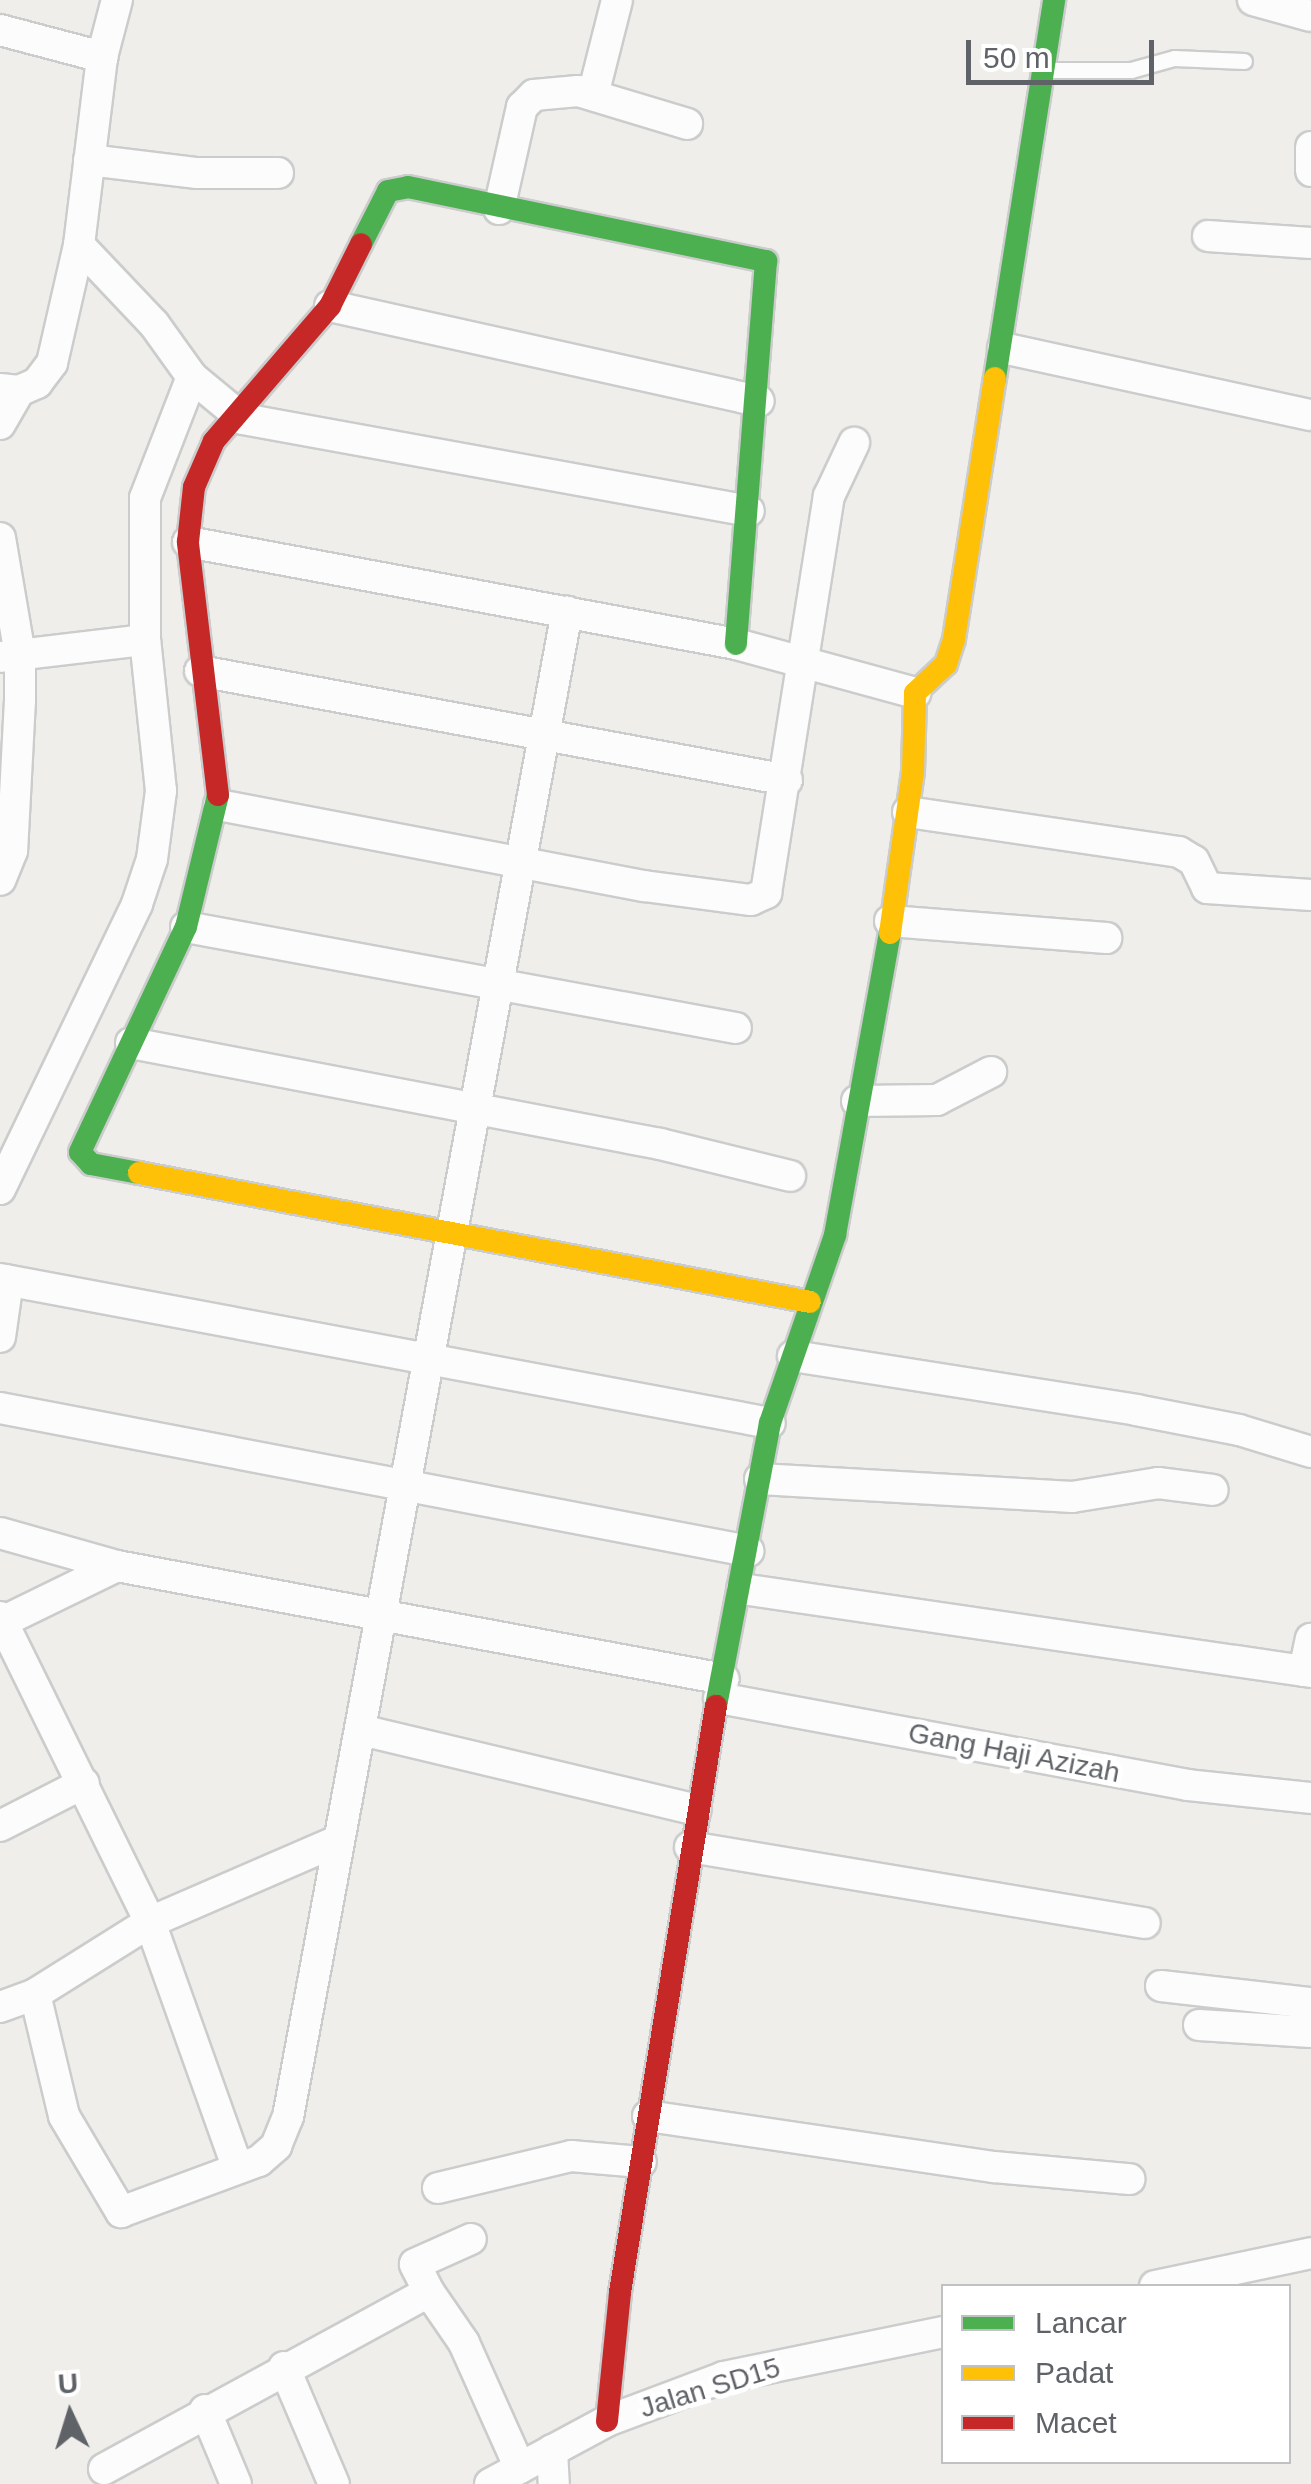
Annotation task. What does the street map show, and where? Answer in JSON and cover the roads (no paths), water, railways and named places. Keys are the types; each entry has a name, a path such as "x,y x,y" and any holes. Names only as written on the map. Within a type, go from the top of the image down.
{"street":[{"path":"0,424 10,390 37,383 52,363 79,244 102,58 118,0"},
{"path":"593,95 616,0"},
{"path":"607,2421 641,2162 696,1810 742,1588 770,1423 836,1228 908,812 915,693 946,664 954,639 991,431 1054,0"},
{"path":"1253,0 1311,16"},
{"path":"0,30 102,58"},
{"path":"499,208 522,106 547,90 593,95 687,124"},
{"path":"1311,146 1311,170"},
{"path":"89,160 196,173 278,173"},
{"path":"736,644 759,401 766,261 408,187 388,192 330,306 229,411 194,487 188,542 200,672 219,806 186,927 80,1147 85,1162 451,1236 810,1302"},
{"path":"1208,236 1311,243"},
{"path":"79,244 154,324 196,381 229,411 260,425 749,512"},
{"path":"330,306 759,401"},
{"path":"1003,348 1311,416"},
{"path":"0,1189 137,904 152,859 161,791 145,640 146,498 196,381"},
{"path":"219,806 750,900 772,884 829,496 854,443"},
{"path":"0,538 10,656 14,828 0,880"},
{"path":"188,542 736,644 915,693"},
{"path":"35,1994 64,2116 113,2206 130,2212 237,2167 276,2146 288,2117 335,1842 361,1730 378,1612 567,612"},
{"path":"10,656 145,640"},
{"path":"200,672 787,780"},
{"path":"908,812 1180,852 1194,860 1208,888 1311,895"},
{"path":"890,921 1106,938"},
{"path":"186,927 736,1028"},
{"path":"131,1043 474,1108 790,1176"},
{"path":"857,1101 938,1100 991,1072"},
{"path":"0,1337 4,1280 770,1423"},
{"path":"792,1356 1136,1410 1239,1430 1311,1452"},
{"path":"0,1408 748,1551"},
{"path":"760,1479 1072,1498 1158,1482 1213,1490"},
{"name":"Gang Haji Azizah","path":"0,1533 118,1566 378,1612 1187,1785 1311,1798"},
{"path":"118,1566 1,1620 150,1922 237,2167"},
{"path":"742,1588 1308,1671 1311,1640"},
{"path":"361,1730 696,1810"},
{"path":"0,1826 84,1783"},
{"path":"0,2007 35,1994 150,1922 335,1842"},
{"path":"690,1847 1144,1924"},
{"path":"1160,1986 1311,2003"},
{"path":"1199,2025 1311,2032"},
{"path":"648,2116 994,2167 1130,2178"},
{"path":"438,2188 571,2156 641,2162"},
{"path":"471,2239 414,2264 464,2343 520,2468"},
{"path":"1164,2284 1311,2253"},
{"path":"104,2469 205,2410 429,2292"},
{"name":"Jalan SD15","path":"490,2484 607,2421 724,2378 941,2333"},
{"path":"284,2367 334,2484"},
{"path":"205,2410 236,2484"},
{"path":"552,2450 554,2484"}],"lane":[{"path":"1043,70 1130,70 1174,58 1244,61"}]}
